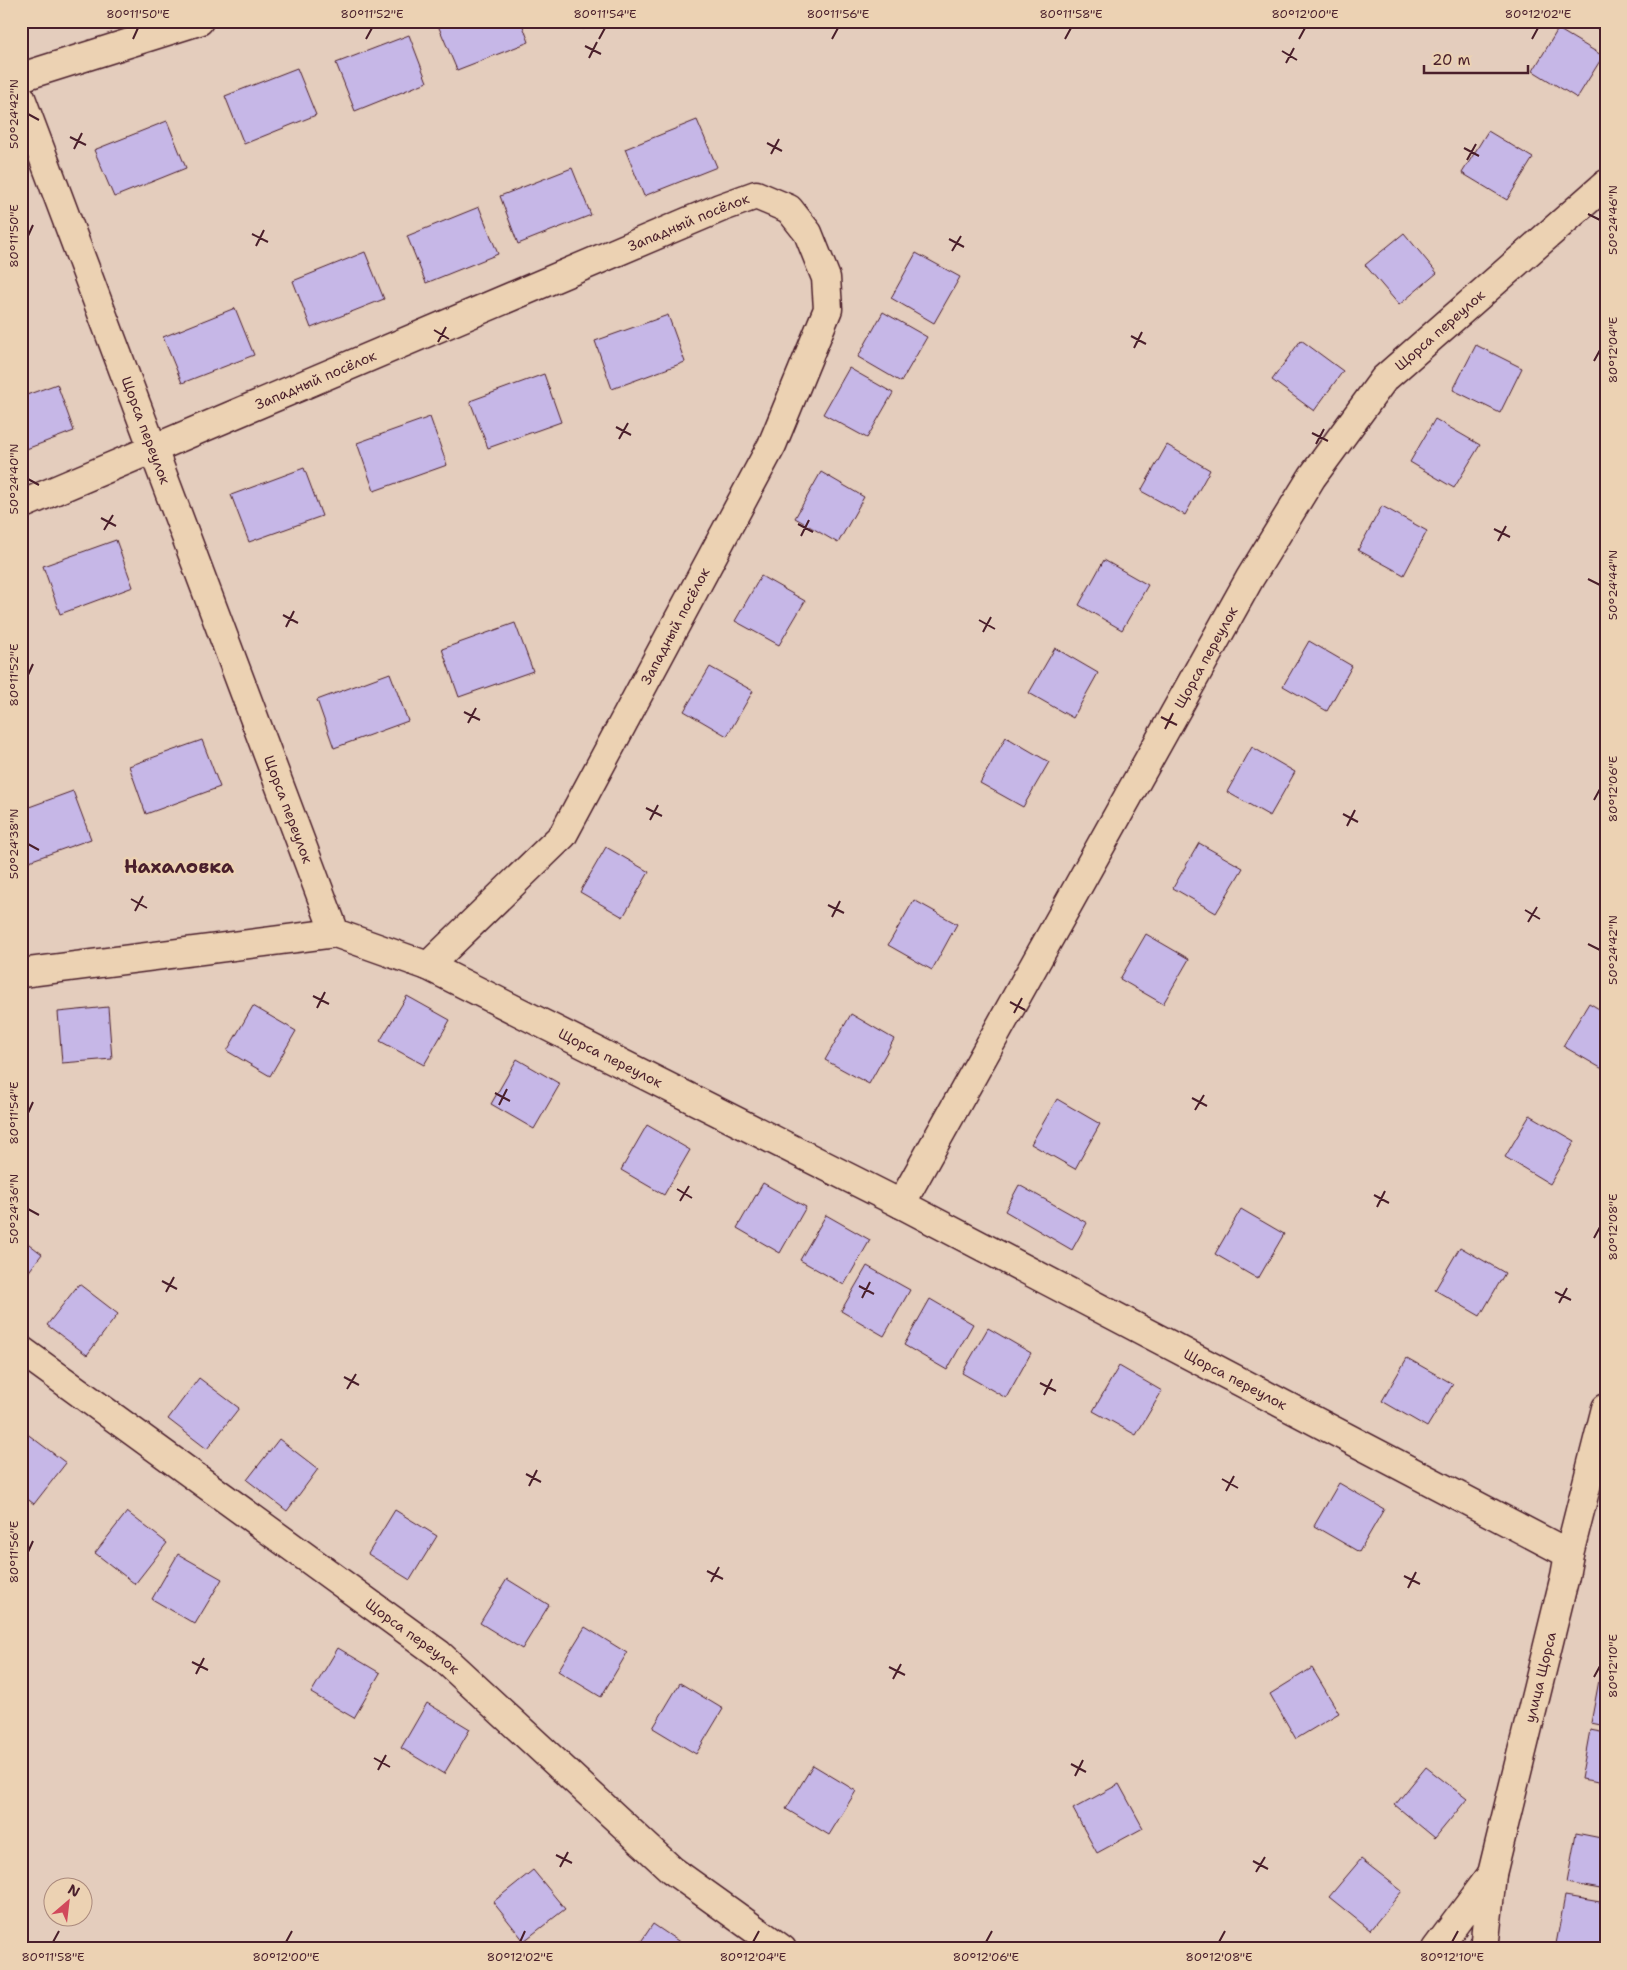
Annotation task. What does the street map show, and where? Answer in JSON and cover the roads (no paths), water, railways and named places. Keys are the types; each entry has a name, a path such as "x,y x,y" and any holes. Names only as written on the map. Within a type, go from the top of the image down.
{"street":[{"path":"21,77 198,21"},
{"name":"Щорса переулок","path":"21,98 152,450 336,933 428,966 901,1204 1569,1554"},
{"name":"Щорса переулок","path":"901,1204 1250,578 1312,476 1384,379 1606,184"},
{"name":"Западный посёлок","path":"21,505 720,208 756,196 789,210 808,233 826,278 828,309 772,445 563,835 428,966"},
{"path":"21,973 336,933"},
{"name":"Щорса переулок","path":"21,1350 439,1654 672,1870 782,1949"},
{"name":"улица Щорса","path":"1484,1949 1492,1874 1606,1408"},
{"path":"1436,1949 1492,1874"}],"district":[{"name":"Нахаловка","path":"179,866"}]}
